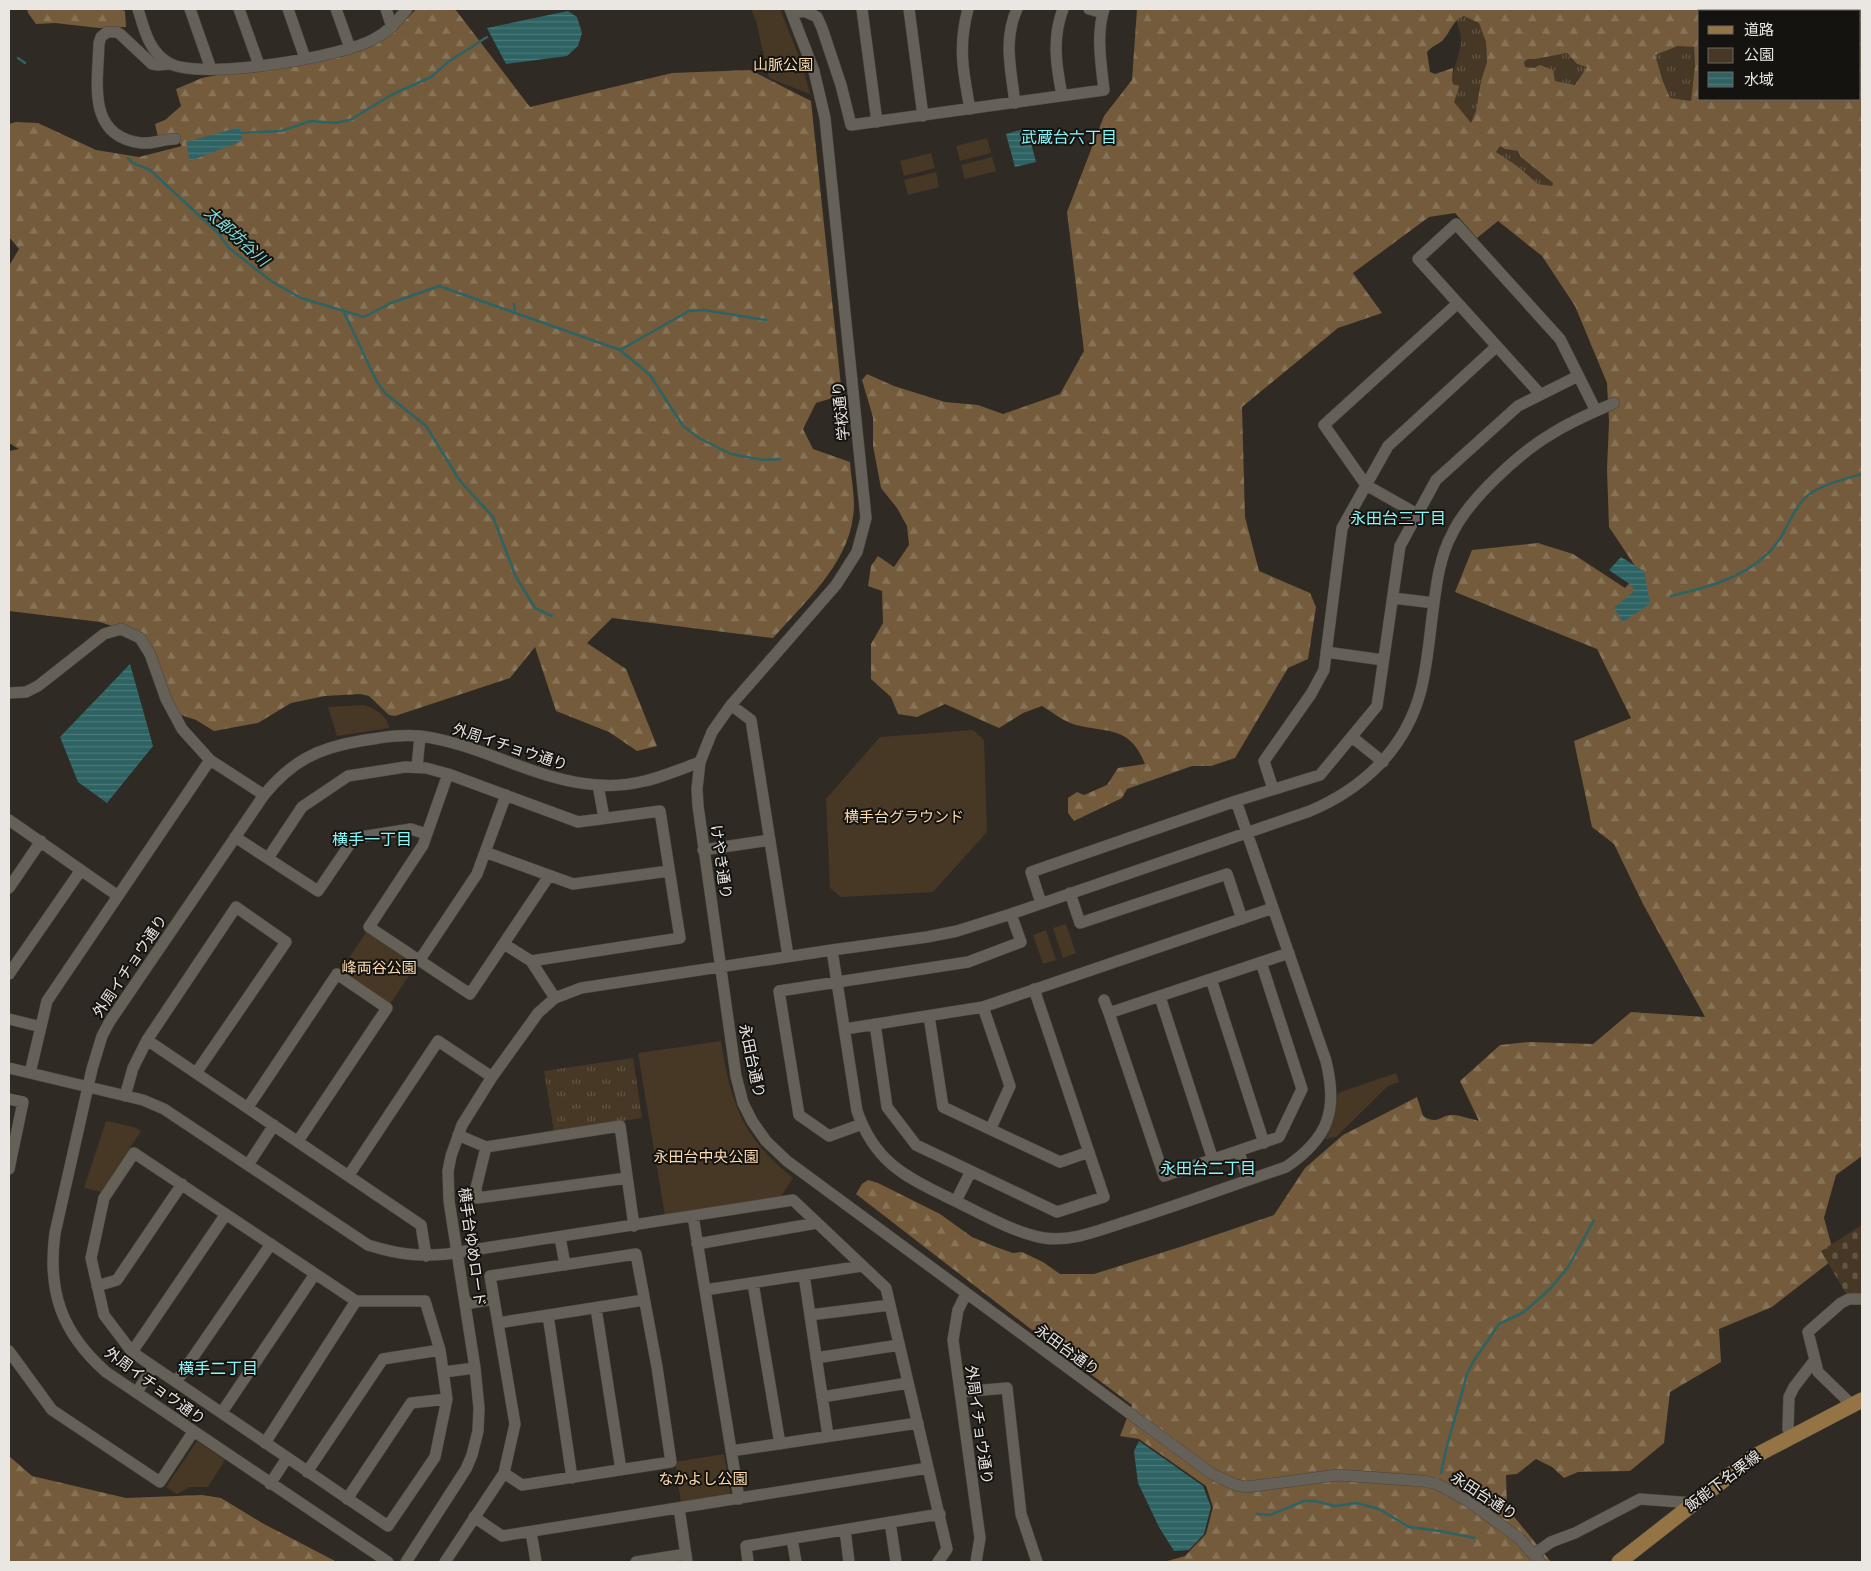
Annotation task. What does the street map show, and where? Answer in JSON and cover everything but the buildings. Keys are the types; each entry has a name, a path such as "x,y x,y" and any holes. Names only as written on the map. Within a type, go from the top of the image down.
{"main road":[{"name":"飯能下名栗線","path":"1619,1562 1753,1456 1858,1403"}],"street":[{"path":"138,9 148,41 156,54 170,64 188,69 211,70 306,58 350,48 373,40 392,27 407,9"},
{"path":"190,9 211,70"},
{"path":"239,9 259,65"},
{"path":"288,9 306,58"},
{"path":"336,9 350,48"},
{"path":"386,9 392,27"},
{"path":"862,9 877,122"},
{"path":"909,9 923,116"},
{"path":"968,9 962,30 961,53 963,76 970,109"},
{"path":"1015,103 1008,48 1010,27 1017,9"},
{"path":"1062,95 1055,52 1058,23 1063,9"},
{"path":"791,11 804,11 817,17 835,69 851,125 1104,90 1100,49 1103,11 1089,9"},
{"name":"学校通り","path":"700,762 712,732 731,705 836,584 857,552 866,518 824,118 814,71 791,11"},
{"path":"170,64 152,64 120,34 107,32 101,37 99,43 98,103 105,121 113,131 122,137 152,143 175,138"},
{"path":"1540,394 1418,259 1456,224 1560,339 1596,411"},
{"path":"1417,514 1366,485 1324,425 1458,303"},
{"path":"1273,789 1264,761 1311,694 1324,670 1342,528 1388,446 1497,346"},
{"path":"1041,903 1030,872 1236,801 1320,775 1377,706 1400,546 1436,480 1518,406 1578,376"},
{"name":"横手台ゆめロード","path":"406,1562 466,1469 472,1455 478,1431 479,1408 475,1368 456,1253 448,1185 451,1156 458,1135 492,1078 538,1013 555,998 581,988 958,931 1247,833 1329,803 1350,791 1383,762 1407,725 1420,691 1425,670 1438,575 1452,534 1467,509 1485,489 1523,454 1552,433 1614,402"},
{"path":"1393,598 1434,603"},
{"path":"9,693 26,692 38,686 104,634 121,629 140,638 150,654 166,699 182,729 210,760 264,795"},
{"path":"1326,652 1384,660"},
{"path":"731,705 751,720 788,956"},
{"name":"外周イチョウ通り","path":"388,1562 106,1372 84,1351 65,1322 59,1306 54,1282 53,1250 55,1233 88,1087 102,1036 110,1021 264,795 291,767 318,752 341,744 393,736 420,736 454,742 555,779 598,785 623,786 646,782 700,762"},
{"path":"417,767 420,736"},
{"path":"1352,736 1383,762"},
{"path":"30,1073 47,1001 210,760"},
{"name":"けやき通り","path":"700,762 697,789 703,850 721,966"},
{"path":"268,858 302,807 348,776 405,767 417,767 448,774 578,822 660,810 680,938 531,961"},
{"path":"448,774 423,845 369,927 470,994 549,876"},
{"path":"598,785 604,818"},
{"path":"419,961 477,874 506,795"},
{"path":"832,950 857,1111 862,1124 874,1144 896,1169 911,1180 1031,1235 1046,1238 1075,1237 1144,1216 1286,1167 1303,1155 1315,1143 1324,1128 1330,1113 1332,1097 1331,1080 1236,801"},
{"path":"9,820 118,896"},
{"path":"235,837 318,891 354,838 411,829 426,834"},
{"path":"703,850 770,840"},
{"path":"9,888 41,841"},
{"path":"485,852 573,884 669,871"},
{"path":"9,974 80,870"},
{"path":"1070,893 1080,923 1227,874 1242,919"},
{"path":"125,1096 133,1068 147,1040 236,906 286,942 196,1073"},
{"path":"845,1029 983,1007 1273,908"},
{"path":"862,1124 829,1136 799,1115 779,992 968,962 1021,942 1011,914"},
{"path":"504,944 531,961 555,998"},
{"path":"1109,1014 1289,953"},
{"path":"1104,1000 1164,1176 1279,1137 1302,1089 1261,962"},
{"name":"永田台通り","path":"721,966 738,1085 743,1103 752,1121 766,1141 787,1161 1212,1474 1236,1485 1247,1487 1336,1475 1423,1480 1437,1484 1468,1501 1509,1530 1537,1558"},
{"path":"248,1107 337,974 388,1008 298,1141"},
{"path":"1211,980 1264,1143"},
{"path":"875,1024 887,1107 916,1145 1057,1212 1104,1197 1034,989"},
{"path":"1160,997 1214,1160"},
{"path":"983,1007 1010,1086 991,1128"},
{"path":"929,1016 943,1107 1060,1162 1089,1152"},
{"path":"9,1019 41,1027"},
{"path":"147,1040 421,1225 426,1256"},
{"path":"349,1175 438,1041 492,1078"},
{"path":"9,1068 143,1100 164,1109 368,1245 407,1255 426,1256 456,1253 793,1200 886,1288 947,1549 938,1562"},
{"path":"9,1099 24,1102 9,1169"},
{"path":"248,1165 274,1125"},
{"path":"458,1135 486,1147 620,1126 634,1226"},
{"path":"486,1147 476,1188 477,1198 627,1178"},
{"path":"1239,1152 1248,1180"},
{"path":"134,1153 182,1184 356,1301 425,1301 440,1350 447,1399 435,1457 388,1526 132,1352 104,1314 91,1258 104,1198 134,1153"},
{"path":"956,1201 971,1171"},
{"path":"98,1286 117,1280 182,1184"},
{"path":"132,1352 226,1214"},
{"path":"693,1216 739,1499"},
{"path":"697,1244 817,1223"},
{"path":"560,1237 565,1265"},
{"path":"176,1382 271,1244"},
{"path":"445,1562 504,1473 515,1424 490,1276 636,1254 657,1367 671,1462 522,1485 504,1473"},
{"path":"705,1290 862,1266"},
{"path":"222,1412 316,1274"},
{"path":"804,1275 828,1436"},
{"path":"753,1283 780,1444"},
{"name":"外周イチョウ通り","path":"966,1294 958,1310 953,1340 980,1538 976,1562"},
{"path":"465,1304 494,1299"},
{"path":"1858,1403 1818,1372 1808,1332 1841,1303 1849,1299 1862,1299"},
{"path":"498,1323 644,1300"},
{"path":"265,1443 356,1301"},
{"path":"810,1315 890,1305"},
{"path":"596,1308 620,1470"},
{"path":"548,1315 572,1478"},
{"path":"816,1358 899,1345"},
{"path":"9,1350 52,1410 160,1482 194,1432"},
{"path":"308,1472 383,1359 440,1350"},
{"path":"1792,1435 1788,1429 1789,1397 1794,1387 1814,1361"},
{"path":"137,1392 153,1367"},
{"path":"444,1372 475,1368"},
{"path":"822,1397 908,1383"},
{"path":"960,1392 1007,1388 1021,1514 1037,1562"},
{"path":"347,1499 411,1404 447,1399"},
{"path":"731,1451 918,1423"},
{"path":"270,1484 287,1458"},
{"path":"474,1517 502,1536 928,1468"},
{"path":"1537,1558 1551,1542 1575,1533 1640,1499 1693,1503"},
{"path":"637,1562 687,1558 679,1508"},
{"path":"748,1562 746,1546 940,1514"},
{"path":"890,1522 896,1562"},
{"path":"845,1530 849,1562"},
{"path":"531,1532 536,1562"},
{"path":"792,1539 796,1562"}],"green space":[{"path":"27,9 120,9 125,11 126,27 99,28 55,23 36,24"},
{"path":"416,9 455,9 530,107 672,73 750,70 811,101 842,395 816,403 803,429 813,449 850,462 854,504 849,535 833,567 822,582 773,638 612,618 587,643 626,669 657,746 637,751 609,732 556,711 535,647 510,678 395,716 389,715 369,696 360,694 325,696 291,703 258,723 214,731 196,720 172,712 150,654 121,629 100,622 9,611 9,451 19,449 9,443 9,266 19,249 9,237 9,124 16,122 38,123 96,150 139,157 182,146 173,134 158,137 155,124 165,120 181,106 176,89 202,78 376,43 393,33"},
{"name":"山脈公園","path":"751,9 780,9 802,64 810,94 769,78 756,21"},
{"path":"1137,9 1862,9 1862,1156 1836,1175 1824,1218 1835,1258 1772,1307 1719,1329 1721,1362 1670,1392 1664,1443 1630,1471 1578,1472 1564,1478 1552,1467 1536,1459 1517,1474 1506,1475 1507,1508 1551,1562 1164,1562 1185,1556 1206,1534 1213,1507 1206,1486 1139,1439 1120,1436 1132,1405 856,1194 862,1184 868,1180 878,1183 940,1214 972,1237 1013,1253 1022,1252 1043,1262 1060,1274 1094,1274 1274,1215 1305,1168 1343,1135 1417,1097 1423,1116 1428,1119 1436,1120 1454,1115 1479,1121 1460,1081 1500,1045 1529,1042 1593,1044 1631,1012 1705,1017 1643,904 1614,844 1592,827 1574,741 1631,718 1597,649 1455,592 1472,550 1538,543 1573,554 1625,588 1639,572 1609,527 1607,383 1575,306 1542,256 1498,221 1477,238 1455,213 1429,217 1353,273 1382,313 1338,328 1242,407 1245,517 1259,571 1310,593 1316,607 1308,659 1288,668 1235,758 1211,766 1192,766 1127,789 1122,798 1074,821 1068,813 1068,798 1077,792 1084,795 1107,785 1118,768 1145,764 1133,743 1125,737 1117,733 1072,724 1042,706 1023,713 999,728 945,704 917,717 898,714 891,697 871,679 871,644 883,623 882,591 868,586 871,566 878,556 894,567 909,545 907,526 897,508 881,488 873,446 873,417 862,380 867,374 894,386 945,402 978,405 1003,414 1060,394 1084,351 1067,212 1104,116 1132,80","holes":["1464,16 1479,23 1486,42 1487,62 1481,81 1476,111 1471,123 1454,102 1459,87 1454,85 1452,81 1453,68 1435,74 1430,72 1427,52 1443,40 1454,23","1678,46 1694,47 1695,66 1691,101 1670,98 1655,55","1567,53 1577,64 1587,67 1575,85 1555,81 1553,70 1540,65 1534,68 1525,67 1524,62 1528,59","1500,146 1505,149 1518,151 1521,157 1553,183 1552,186 1538,184 1517,166 1496,152"]},
{"path":"1464,16 1479,22 1486,42 1487,62 1481,81 1476,111 1471,124 1454,102 1454,85 1452,81 1461,42 1457,19"},
{"path":"1678,46 1694,46 1695,66 1691,101 1670,98 1654,55"},
{"path":"1567,53 1577,64 1587,67 1576,85 1555,81 1534,68 1525,67 1524,62 1528,59"},
{"path":"987,138 991,153 960,161 956,146"},
{"path":"1500,146 1505,149 1518,151 1521,157 1553,183 1552,186 1538,184 1533,181 1496,152"},
{"path":"931,153 935,168 904,176 900,161"},
{"path":"992,157 996,171 965,179 961,165"},
{"path":"936,172 939,187 908,195 904,180"},
{"path":"363,705 383,716 389,728 337,736 328,707"},
{"name":"横手台グラウンド","path":"973,730 984,740 987,832 933,892 841,897 830,888 826,799 880,737"},
{"path":"1066,924 1076,953 1063,958 1053,928"},
{"path":"1046,930 1056,960 1043,964 1033,935"},
{"name":"峰両谷公園","path":"367,931 417,964 390,1004 340,971"},
{"name":"永田台中央公園","path":"721,1041 729,1083 742,1118 750,1133 762,1148 793,1178 781,1196 665,1215 638,1053"},
{"path":"633,1058 642,1118 554,1132 544,1071"},
{"path":"1396,1073 1399,1082 1388,1086 1336,1137 1325,1139 1331,1126 1338,1093"},
{"path":"106,1121 134,1127 141,1131 101,1192 84,1188"},
{"path":"1862,1225 1862,1297 1848,1297 1821,1251"},
{"path":"197,1441 225,1460 208,1487 190,1487 177,1494 166,1487"},
{"name":"なかよし公園","path":"724,1454 731,1496 681,1503 675,1462"},
{"path":"9,1456 32,1476 126,1498 202,1495 221,1498 264,1524 337,1562 9,1562"}],"water":[{"path":"568,11 577,17 582,33 578,46 567,56 506,64 487,28"},
{"path":"240,127 242,141 190,161 186,142"},
{"path":"1027,128 1036,162 1015,167 1006,134"},
{"path":"1621,557 1644,570 1650,604 1623,622 1614,608 1634,590 1631,585 1609,570"},
{"path":"130,664 153,746 107,803 78,782 60,737"},
{"path":"1139,1441 1203,1486 1211,1507 1204,1534 1189,1550 1174,1551 1159,1527 1138,1483 1134,1451"}],"waterway":[{"path":"241,133 281,131 311,121 335,123 350,120 391,95 431,77 448,62 487,37"},
{"name":"太郎坊谷川","path":"18,58 25,63"},
{"path":"128,158 133,163 150,170 218,233 229,248 271,281 301,298 364,317 391,303 439,286 620,350 650,375 683,426 699,438 731,454 763,460 780,459"},
{"path":"514,304 515,310"},
{"path":"343,310 376,380 385,393 426,426 460,481 493,517 516,577 535,608 552,616"},
{"path":"620,350 689,311 704,310 766,320"},
{"path":"1671,596 1721,582 1755,564 1772,549 1798,507 1808,495 1831,484 1862,474"},
{"path":"1441,1473 1467,1374 1473,1362 1499,1324 1524,1312 1550,1289 1568,1267 1594,1220"},
{"path":"1257,1514 1270,1515 1304,1501 1315,1501 1335,1506 1357,1503 1379,1509 1409,1527 1474,1538"}],"district":[{"name":"武蔵台六丁目","path":"1069,137"},
{"name":"永田台三丁目","path":"1398,518"},
{"name":"横手一丁目","path":"372,839"},
{"name":"永田台二丁目","path":"1208,1168"},
{"name":"横手二丁目","path":"218,1368"}]}
